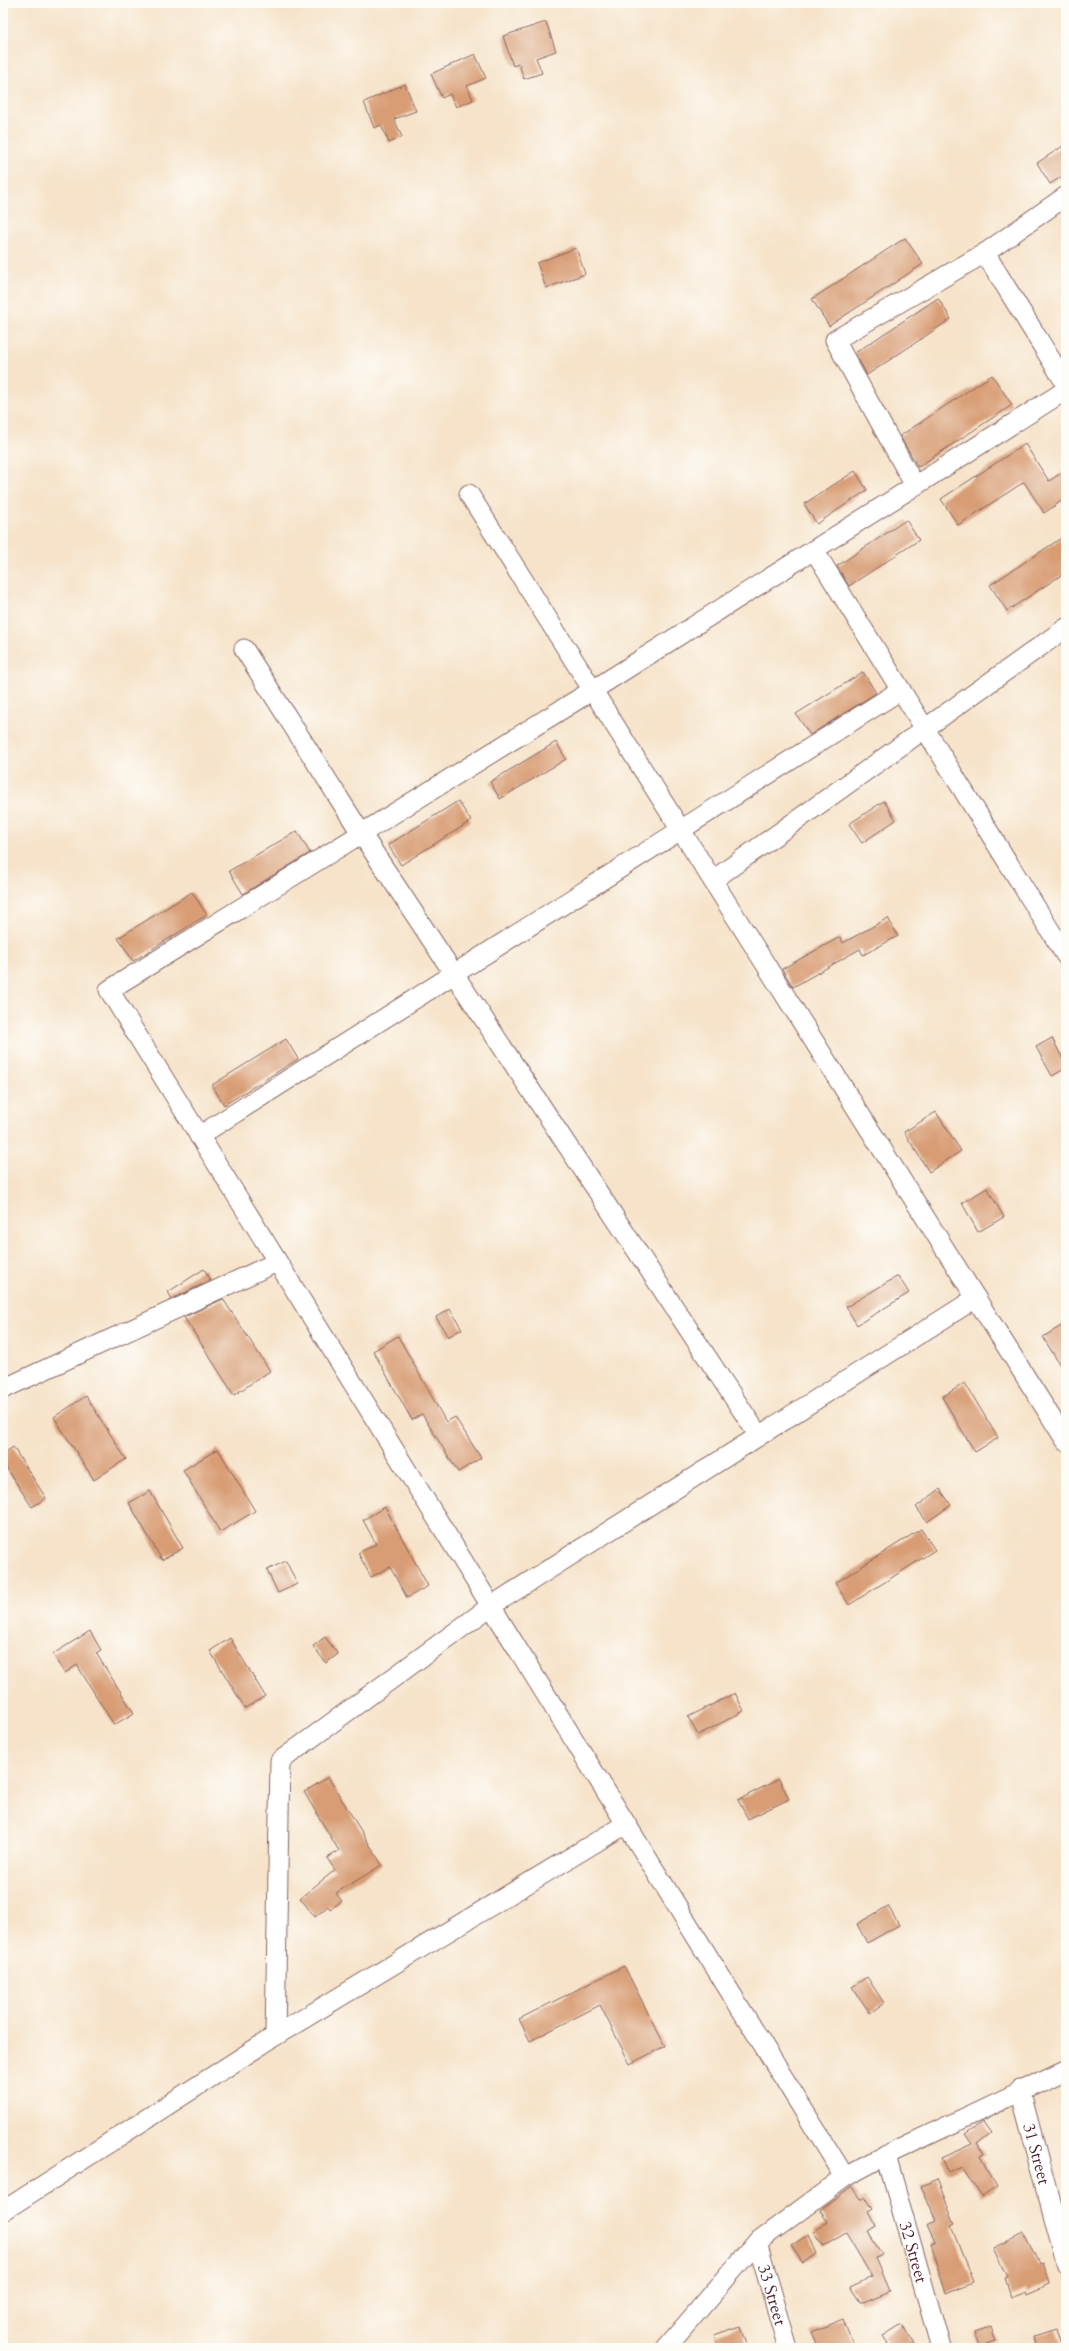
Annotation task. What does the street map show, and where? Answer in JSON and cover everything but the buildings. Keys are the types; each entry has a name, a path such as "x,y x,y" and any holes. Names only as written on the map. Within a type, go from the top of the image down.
{"street":[{"path":"915,486 835,340 985,253 1066,196"},
{"path":"985,253 1066,384"},
{"path":"845,2177 109,990 593,690 1066,390"},
{"path":"470,494 1066,1441"},
{"path":"814,550 1066,956"},
{"path":"713,880 926,730 1066,628"},
{"path":"244,649 454,974 759,1436"},
{"path":"199,1136 901,690"},
{"path":"3,1389 277,1262"},
{"path":"275,2036 280,1761 491,1606 976,1298"},
{"path":"3,2211 275,2036 626,1824"},
{"path":"666,2348 758,2242 845,2177 886,2155 1020,2090 1066,2070"},
{"name":"31 Street","path":"1020,2090 1066,2263"},
{"name":"32 Street","path":"886,2155 942,2348"},
{"name":"33 Street","path":"758,2242 788,2348"}]}
